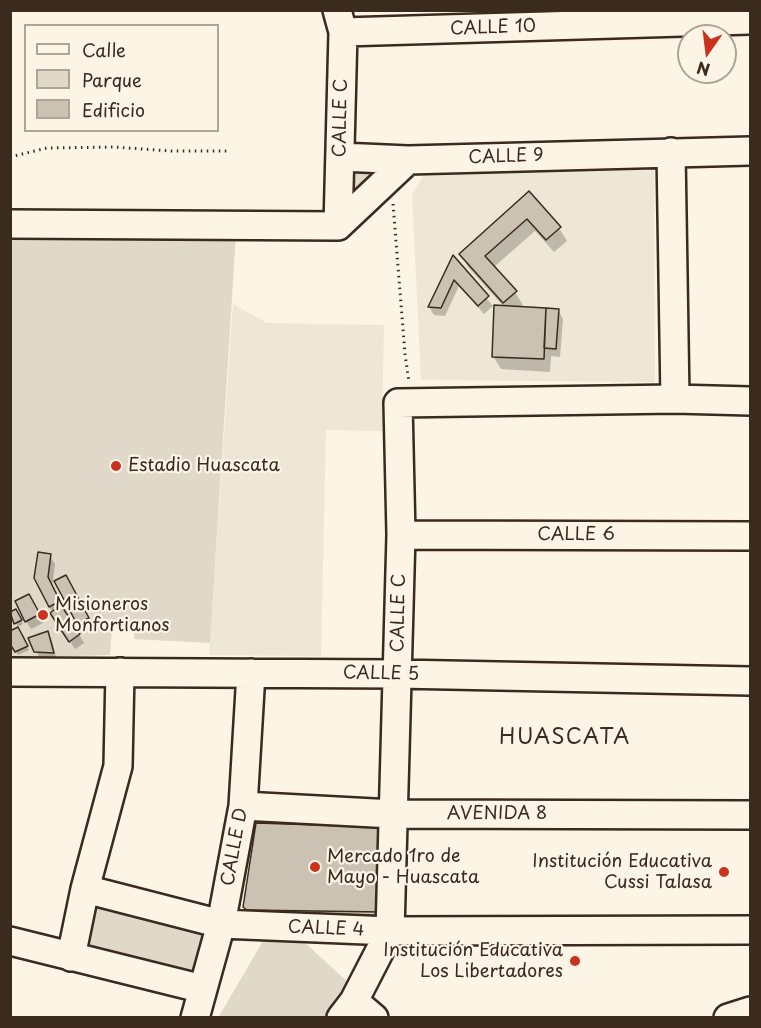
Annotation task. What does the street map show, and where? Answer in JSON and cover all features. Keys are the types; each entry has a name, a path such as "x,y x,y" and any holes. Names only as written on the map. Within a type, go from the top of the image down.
{"street":[{"name":"CALLE 10","path":"340,21 750,20"},
{"name":"CALLE C","path":"338,226 340,21"},
{"name":"CALLE 9","path":"340,157 400,167 671,152 750,151"},
{"path":"671,152 675,399"},
{"path":"10,224 338,226 400,167"},
{"path":"406,402 675,399 750,401"},
{"name":"CALLE C","path":"390,931 406,402"},
{"name":"CALLE 6","path":"401,535 750,536"},
{"name":"CALLE 5","path":"10,672 398,674 750,681"},
{"path":"71,957 85,889 118,766 120,672"},
{"name":"CALLE D","path":"195,1017 221,924 243,806 251,673"},
{"name":"AVENIDA 8","path":"243,806 393,814 750,815"},
{"name":"CALLE 4","path":"85,889 221,924 390,931 750,930"},
{"path":"357,1012 390,931"},
{"path":"10,941 203,989"},
{"path":"728,1017 750,1011"}],"path":[{"path":"10,158 47,148 114,147 171,151 227,151"},
{"path":"400,167 406,402"}],"shaded area":[{"path":"654,167 655,382 421,380 412,195 423,176"},
{"path":"233,304 267,323 384,325 382,431 326,430 321,656 209,655"}],"green space":[{"path":"347,165 386,169 347,199"},
{"name":"Estadio Huascata","path":"236,235 210,643 134,639 135,629 112,627 110,655 11,658 10,239 14,236"},
{"path":"96,898 206,925 193,978 83,950"},
{"path":"263,941 304,942 351,985 325,1017 218,1018"}],"building":[{"path":"529,191 561,227 546,240 527,219 485,256 517,291 503,303 459,254"},
{"path":"453,255 489,296 478,306 454,280 441,308 428,307"},
{"path":"494,305 546,308 544,359 492,357"},
{"path":"546,308 559,309 556,349 544,348"},
{"path":"38,552 51,554 48,577 60,601 49,607 34,578"},
{"path":"66,575 89,618 77,624 54,581"},
{"path":"29,594 40,614 25,622 15,601"},
{"path":"61,605 80,634 69,642 50,613"},
{"path":"16,609 22,620 14,624 10,612"},
{"path":"18,627 28,646 15,652 10,644 10,631"},
{"path":"48,631 54,653 34,652 28,638"},
{"name":"Mercado 1ro de Mayo - Huascata","path":"256,823 380,827 382,912 247,910 243,907"}],"place":[{"name":"Estadio Huascata","path":"116,466"},
{"name":"Misioneros Monfortianos","path":"43,615"},
{"name":"Mercado 1ro de Mayo - Huascata","path":"315,867"},
{"name":"Institución Educativa Cussi Talasa","path":"724,872"},
{"name":"Institución Educativa Los Libertadores","path":"575,961"}],"district":[{"name":"HUASCATA","path":"565,738"}]}
